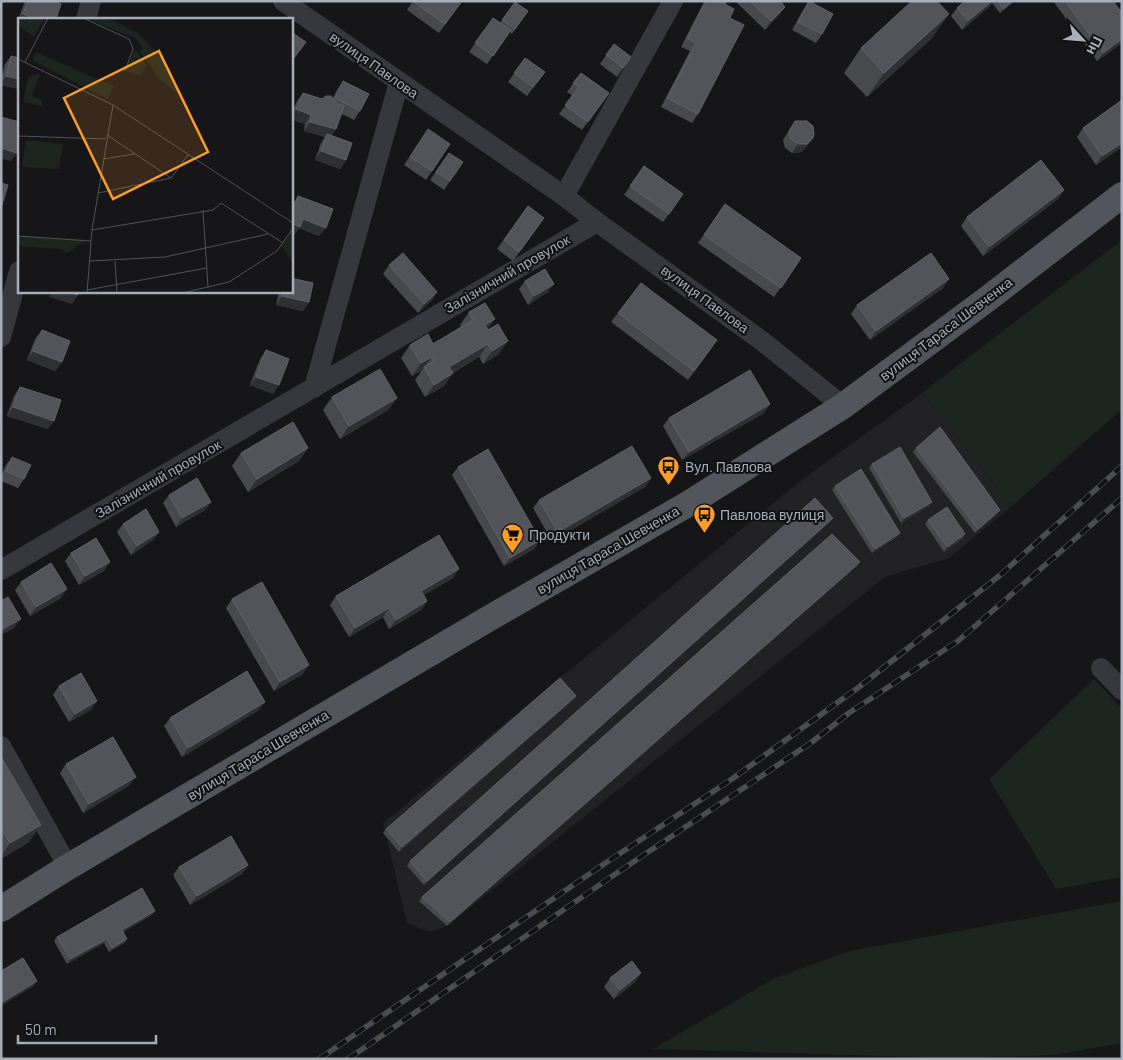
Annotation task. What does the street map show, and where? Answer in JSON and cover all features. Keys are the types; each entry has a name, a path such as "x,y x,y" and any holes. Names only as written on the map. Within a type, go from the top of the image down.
{"main road":[{"name":"вулиця Тараса Шевченка","path":"1,909 68,867 480,624 688,504 843,406 1122,196"}],"street":[{"path":"86,18 91,1"},
{"name":"вулиця Павлова","path":"283,1 564,196 597,222 762,340 843,406"},
{"path":"564,196 673,1"},
{"path":"314,388 399,82"},
{"name":"Залізничний провулок","path":"1,570 597,222"},
{"path":"1,337 18,275"},
{"path":"1102,668 1122,690"},
{"path":"1,746 68,867"}],"shaded area":[{"path":"1122,240 1122,409 1012,506 922,393"},
{"path":"922,393 1012,506 949,558 885,577 447,926 430,932 407,923 383,823 799,482"},
{"path":"1094,679 1122,708 1122,877 1056,889 989,779"},
{"path":"1122,901 1122,1043 1055,1055 954,1058 653,1049 773,979 850,951"}],"building":[{"path":"28,1 54,1 61,4 56,18 33,18 23,14"},
{"path":"413,1 462,1 445,24"},
{"path":"706,1 719,1 734,9 730,18 744,25 698,114 667,98 696,43 687,38"},
{"path":"750,1 780,1 785,7 771,21"},
{"path":"809,1 833,14 822,34 798,22"},
{"path":"912,1 937,1 949,14 884,73 861,48"},
{"path":"965,1 992,1 968,21 957,8"},
{"path":"998,1 1013,1 1003,9"},
{"path":"1065,1 1113,1 1122,13 1122,39 1103,53"},
{"path":"515,2 528,11 515,29 502,20"},
{"path":"493,18 511,30 493,56 475,43"},
{"path":"292,33 306,42 292,61"},
{"path":"614,44 631,57 623,68 606,55"},
{"path":"11,56 18,58 18,79 6,76"},
{"path":"525,58 545,72 533,87 514,73"},
{"path":"581,73 609,93 588,122 565,105 579,87 573,83"},
{"path":"343,81 369,94 360,111 335,98"},
{"path":"303,93 322,99 326,96 331,96 337,104 344,106 336,129 310,122 311,115 296,109"},
{"path":"1122,100 1122,143 1102,156 1083,128"},
{"path":"1,117 18,122 17,153 1,148"},
{"path":"795,121 807,121 813,126 813,138 807,144 798,144 791,139 789,131"},
{"path":"428,129 450,144 432,171 410,157"},
{"path":"327,134 352,143 346,160 321,151"},
{"path":"449,153 463,162 450,181 436,172"},
{"path":"1041,160 1064,190 989,247 967,217"},
{"path":"644,166 683,194 669,214 630,186"},
{"path":"1,183 8,185 2,205 1,204"},
{"path":"298,196 333,209 326,228 303,219 300,227 292,223 292,211"},
{"path":"725,204 801,258 781,288 704,235"},
{"path":"528,206 544,218 519,252 504,240"},
{"path":"403,253 437,292 424,304 389,265"},
{"path":"931,253 949,279 876,331 857,305"},
{"path":"545,269 554,284 534,296 525,281"},
{"path":"292,278 313,283 309,302 282,296 283,292 292,292"},
{"path":"641,283 717,340 694,371 618,313"},
{"path":"68,292 79,292 78,295"},
{"path":"485,303 495,319 485,325 488,330 498,324 508,341 492,351 488,344 449,367 453,373 434,385 424,367 434,361 432,357 421,363 410,345 428,334 433,344 473,320 469,312"},
{"path":"42,330 70,341 62,362 33,351"},
{"path":"266,350 289,359 279,385 256,377"},
{"path":"380,369 397,398 349,426 332,397"},
{"path":"750,370 770,404 689,452 669,418"},
{"path":"20,387 61,400 54,421 13,407"},
{"path":"293,422 308,448 257,479 241,453"},
{"path":"940,427 1000,510 978,529 916,448"},
{"path":"632,446 651,478 558,532 539,500"},
{"path":"900,447 932,502 904,518 872,464"},
{"path":"488,449 540,540 510,558 458,467"},
{"path":"12,457 31,465 24,479 6,471"},
{"path":"861,469 900,533 875,549 835,486"},
{"path":"197,478 211,502 182,518 169,495"},
{"path":"815,498 833,518 427,881 410,861"},
{"path":"947,507 965,534 947,547 928,520"},
{"path":"146,509 159,532 137,546 123,524"},
{"path":"832,534 860,562 450,922 422,897"},
{"path":"439,535 459,569 421,591 427,601 396,620 389,608 355,628 336,596"},
{"path":"96,538 110,562 85,576 71,553"},
{"path":"51,563 67,589 36,607 21,582"},
{"path":"262,582 309,665 280,682 232,599"},
{"path":"8,597 21,619 1,630 1,601"},
{"path":"247,671 265,702 188,748 170,718"},
{"path":"81,673 97,701 75,714 59,686"},
{"path":"560,678 576,696 402,847 386,829"},
{"path":"113,737 136,777 89,804 66,764"},
{"path":"1,757 41,825 10,843 1,828"},
{"path":"231,836 248,865 197,896 179,867"},
{"path":"142,888 155,911 122,930 127,939 112,948 107,939 70,959 57,937"},
{"path":"23,958 37,981 1,1003 1,971"},
{"path":"632,961 641,973 620,990 610,978"}],"railway":[{"path":"319,1059 732,779 859,687 999,576 1122,466"},
{"path":"348,1059 611,877 812,742 849,713 958,641 1122,498"}],"place":[{"name":"Вул. Павлова","path":"669,486"},
{"name":"Павлова вулиця","path":"704,534"},
{"name":"Продукти","path":"513,554"}]}
